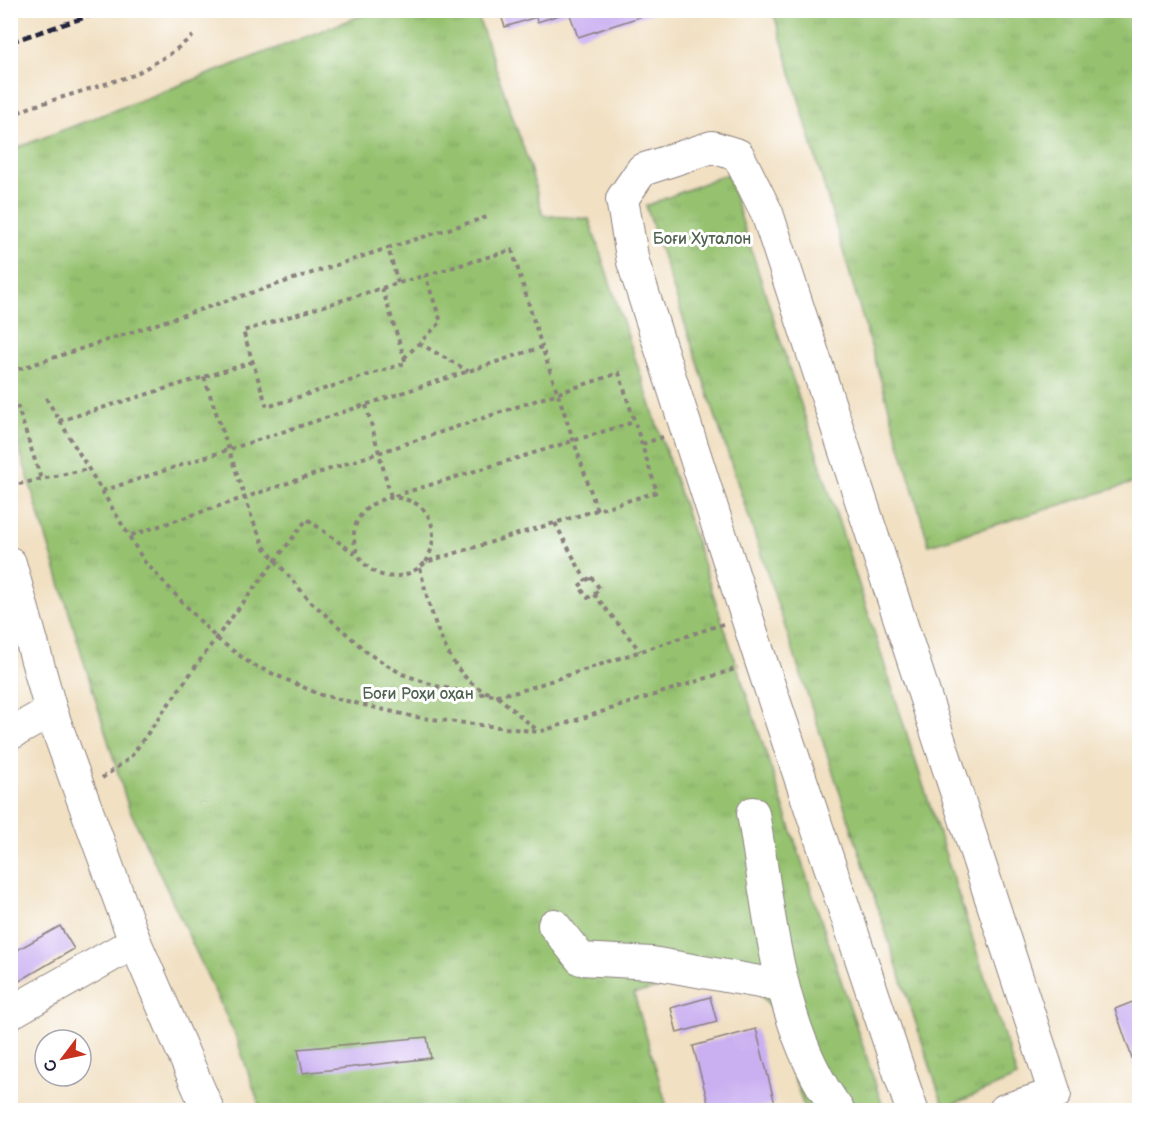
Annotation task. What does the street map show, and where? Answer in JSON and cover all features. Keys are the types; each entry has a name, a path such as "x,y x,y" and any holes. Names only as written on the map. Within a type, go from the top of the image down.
{"street":[{"path":"912,1110 761,661 633,262 622,200 642,170 712,147 738,155 767,213 1055,1094 1005,1110"},
{"path":"10,563 51,711 79,789 135,942 208,1110"},
{"path":"10,734 51,711"},
{"path":"753,813 782,986 799,1040 826,1094 838,1110"},
{"path":"555,925 581,959 652,963 782,986"},
{"path":"10,1013 135,942"}],"path":[{"path":"10,116 31,107 134,75 170,54 193,36"},
{"path":"10,372 487,217"},
{"path":"388,248 398,283"},
{"path":"382,288 405,363 267,406 243,331 398,283 512,250 597,510"},
{"path":"404,357 441,322 425,275"},
{"path":"419,343 469,371"},
{"path":"102,491 542,347"},
{"path":"59,421 253,362"},
{"path":"129,536 619,373 657,492 426,562"},
{"path":"204,377 245,498 265,548 336,625 377,659 402,674 436,686 470,693 496,695 517,692 747,617"},
{"path":"46,398 144,561 216,638 251,664 321,695 415,717 539,732 761,661"},
{"path":"17,405 41,479"},
{"path":"366,405 391,497"},
{"path":"358,556 354,537 359,518 372,504 634,422"},
{"path":"10,486 88,469"},
{"path":"79,789 105,777 130,758 216,638 307,519 358,556 372,570 391,577 404,577 420,568 426,562 433,543 432,524 426,513 416,504 404,498 391,497"},
{"path":"555,523 586,581"},
{"path":"420,568 434,622 463,674 480,689 496,695 539,732"},
{"path":"591,577 600,589 594,594 588,598 579,586 591,577"},
{"path":"594,594 640,651"}],"green space":[{"name":"Боғи Роҳи оҳан","path":"373,11 476,11 529,164 543,215 589,219 884,1110 805,1110 770,1006 737,968 634,994 668,1110 261,1110 236,1037 128,806 11,422 11,150"},
{"path":"773,11 1139,11 1139,481 929,545"},
{"name":"Боғи Хуталон","path":"727,174 1017,1077 944,1108 646,206"}],"building":[{"path":"499,10 658,11 578,37 569,12 537,22 536,17 505,27"},
{"path":"60,926 74,949 16,983 10,974 10,954"},
{"path":"710,997 717,1022 677,1033 671,1008"},
{"path":"1140,999 1140,1078 1139,1078 1115,1009"},
{"path":"756,1029 775,1104 749,1110 710,1110 693,1046"},
{"path":"427,1037 431,1058 303,1073 298,1049"}],"railway":[{"path":"10,42 107,10"}]}
